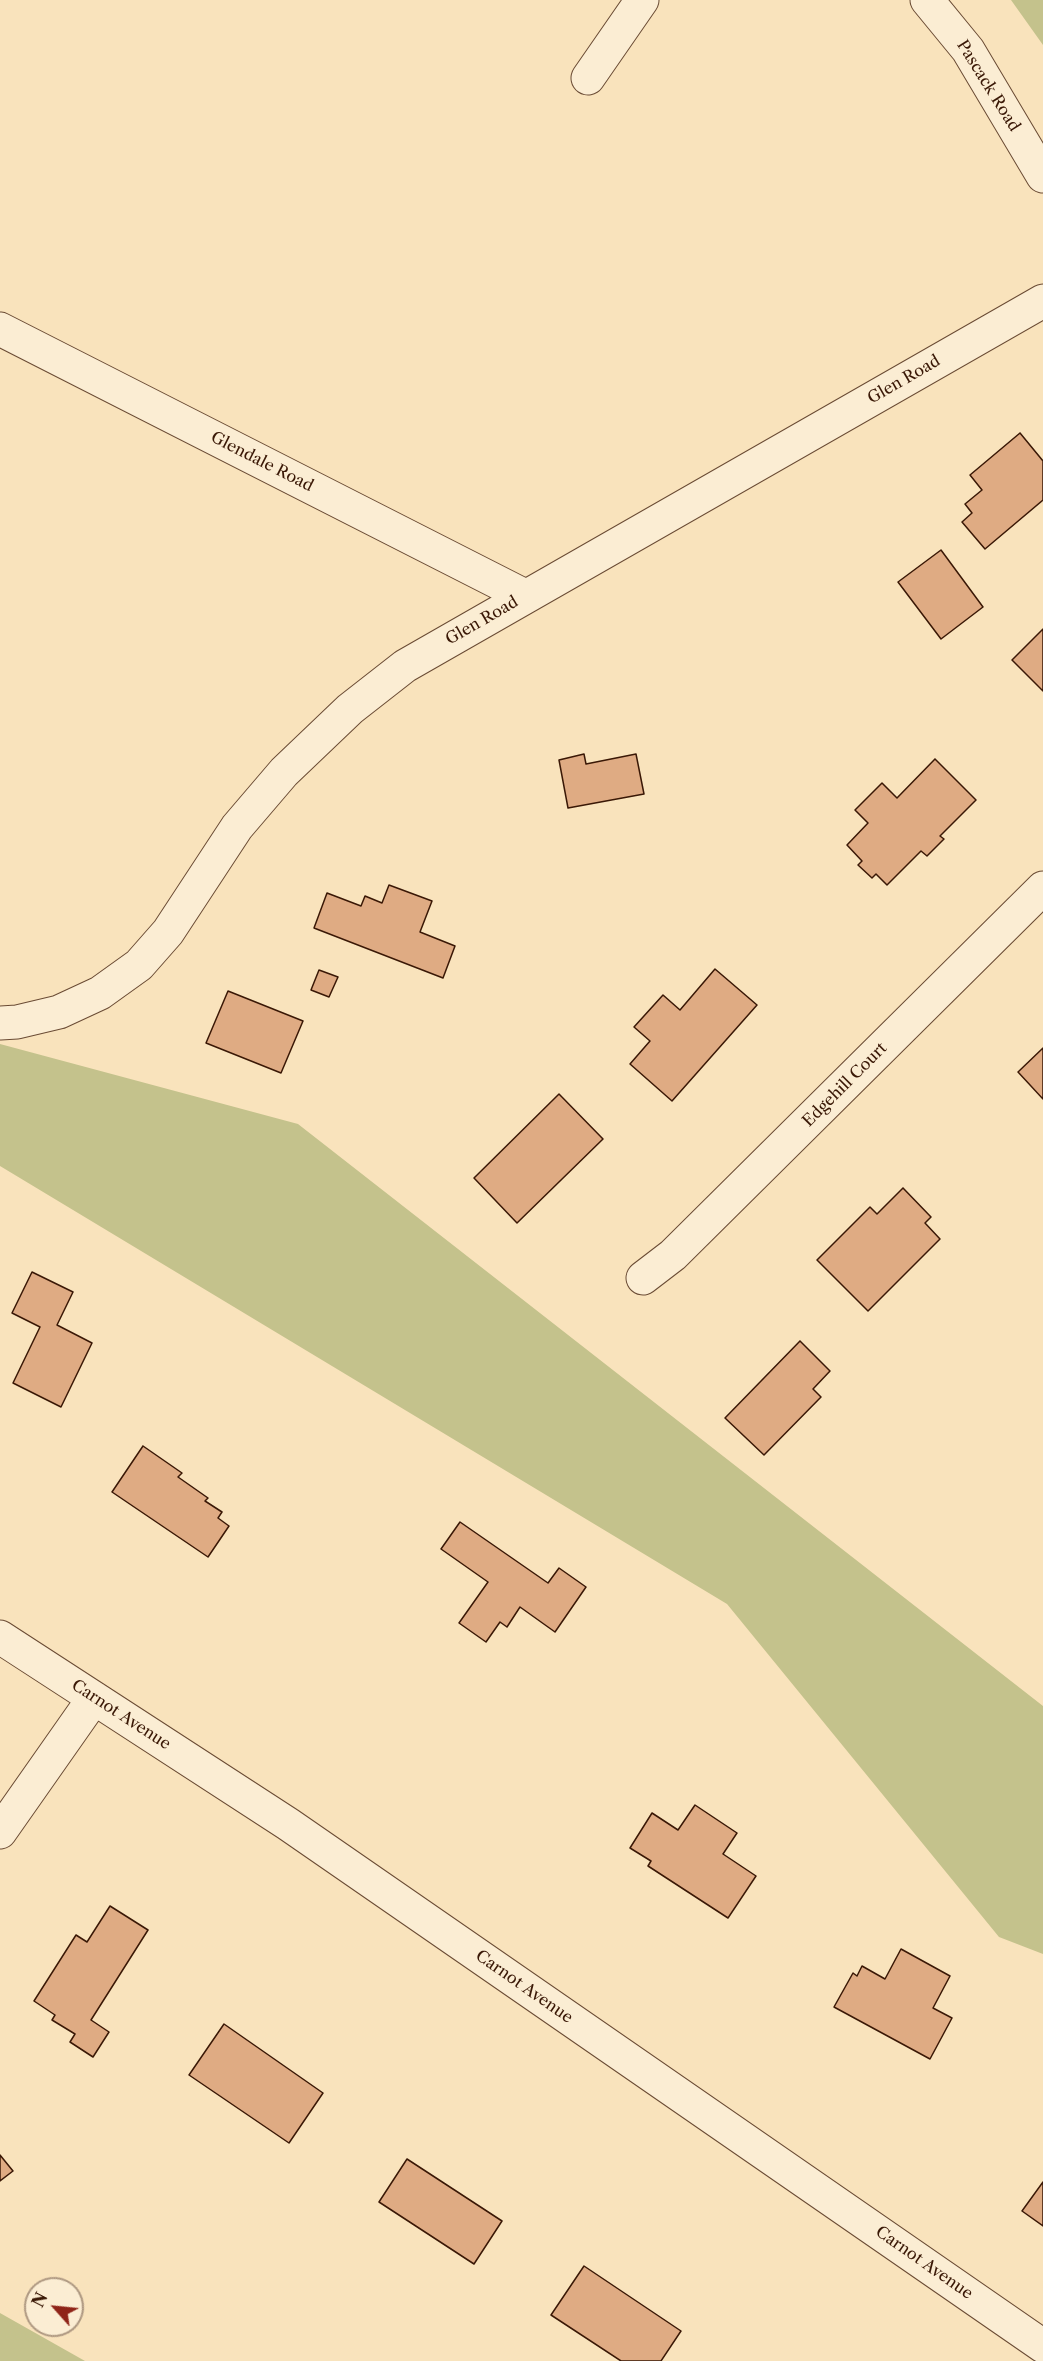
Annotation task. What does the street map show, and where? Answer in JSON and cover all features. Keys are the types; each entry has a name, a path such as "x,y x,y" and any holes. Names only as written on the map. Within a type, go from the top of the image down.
{"street":[{"path":"588,78 642,0"},
{"name":"Pascack Road","path":"927,0 968,50 1043,176"},
{"name":"Glen Road","path":"0,1023 17,1022 59,1012 100,993 139,964 168,932 237,827 284,772 350,709 405,666 1043,301"},
{"name":"Glendale Road","path":"0,328 525,596"},
{"name":"Edgehill Court","path":"643,1278 673,1255 1043,888"},
{"name":"Carnot Avenue","path":"0,1637 298,1830 1043,2346"},
{"path":"0,1833 94,1698"}],"shaded area":[{"path":"1011,0 1043,0 1043,45"},
{"path":"0,1044 298,1124 1043,1706 1043,1954 999,1937 727,1604 0,1166"},
{"path":"0,2313 24,2327 24,2337 42,2337 85,2361 0,2361"}],"building":[{"path":"1020,433 1043,461 1043,500 985,549 962,522 972,513 965,504 982,490 970,475"},
{"path":"941,550 983,607 941,639 898,582"},
{"path":"1043,629 1043,691 1012,660"},
{"path":"584,754 586,764 636,754 644,794 568,808 559,760"},
{"path":"935,759 976,800 940,836 944,839 927,856 921,851 887,885 876,874 872,878 858,865 862,861 847,845 868,823 855,810 882,783 897,798"},
{"path":"389,885 432,901 420,932 455,946 443,978 314,928 327,893 361,906 365,896 382,903"},
{"path":"715,969 757,1005 672,1101 630,1064 650,1041 634,1027 663,995 680,1010"},
{"path":"319,970 338,977 329,997 311,990"},
{"path":"228,991 303,1021 281,1073 206,1043"},
{"path":"1043,1048 1043,1099 1018,1072"},
{"path":"559,1094 603,1139 517,1223 474,1178"},
{"path":"903,1188 931,1217 925,1223 940,1239 868,1311 817,1260 870,1207 877,1214"},
{"path":"32,1272 73,1292 57,1325 92,1343 61,1407 13,1383 40,1327 12,1313"},
{"path":"800,1341 830,1371 813,1389 821,1397 764,1455 725,1418"},
{"path":"143,1446 182,1473 178,1477 208,1498 205,1501 222,1512 218,1518 229,1526 208,1557 112,1492"},
{"path":"460,1522 548,1583 559,1568 586,1587 555,1632 520,1607 507,1627 500,1622 486,1642 459,1623 488,1582 441,1549"},
{"path":"695,1805 737,1833 723,1854 756,1876 728,1918 648,1866 651,1861 630,1848 652,1813 678,1830"},
{"path":"110,1906 148,1930 91,2020 109,2032 93,2057 70,2042 75,2034 52,2020 55,2015 34,2001 76,1935 87,1942"},
{"path":"901,1949 950,1976 933,2008 952,2018 930,2059 834,2007 853,1973 857,1976 862,1966 885,1979"},
{"path":"224,2024 323,2093 289,2143 189,2075"},
{"path":"0,2155 13,2171 0,2181"},
{"path":"407,2159 502,2221 474,2264 379,2202"},
{"path":"1043,2182 1043,2226 1022,2211"},
{"path":"584,2266 681,2331 661,2361 621,2361 551,2315"}]}
